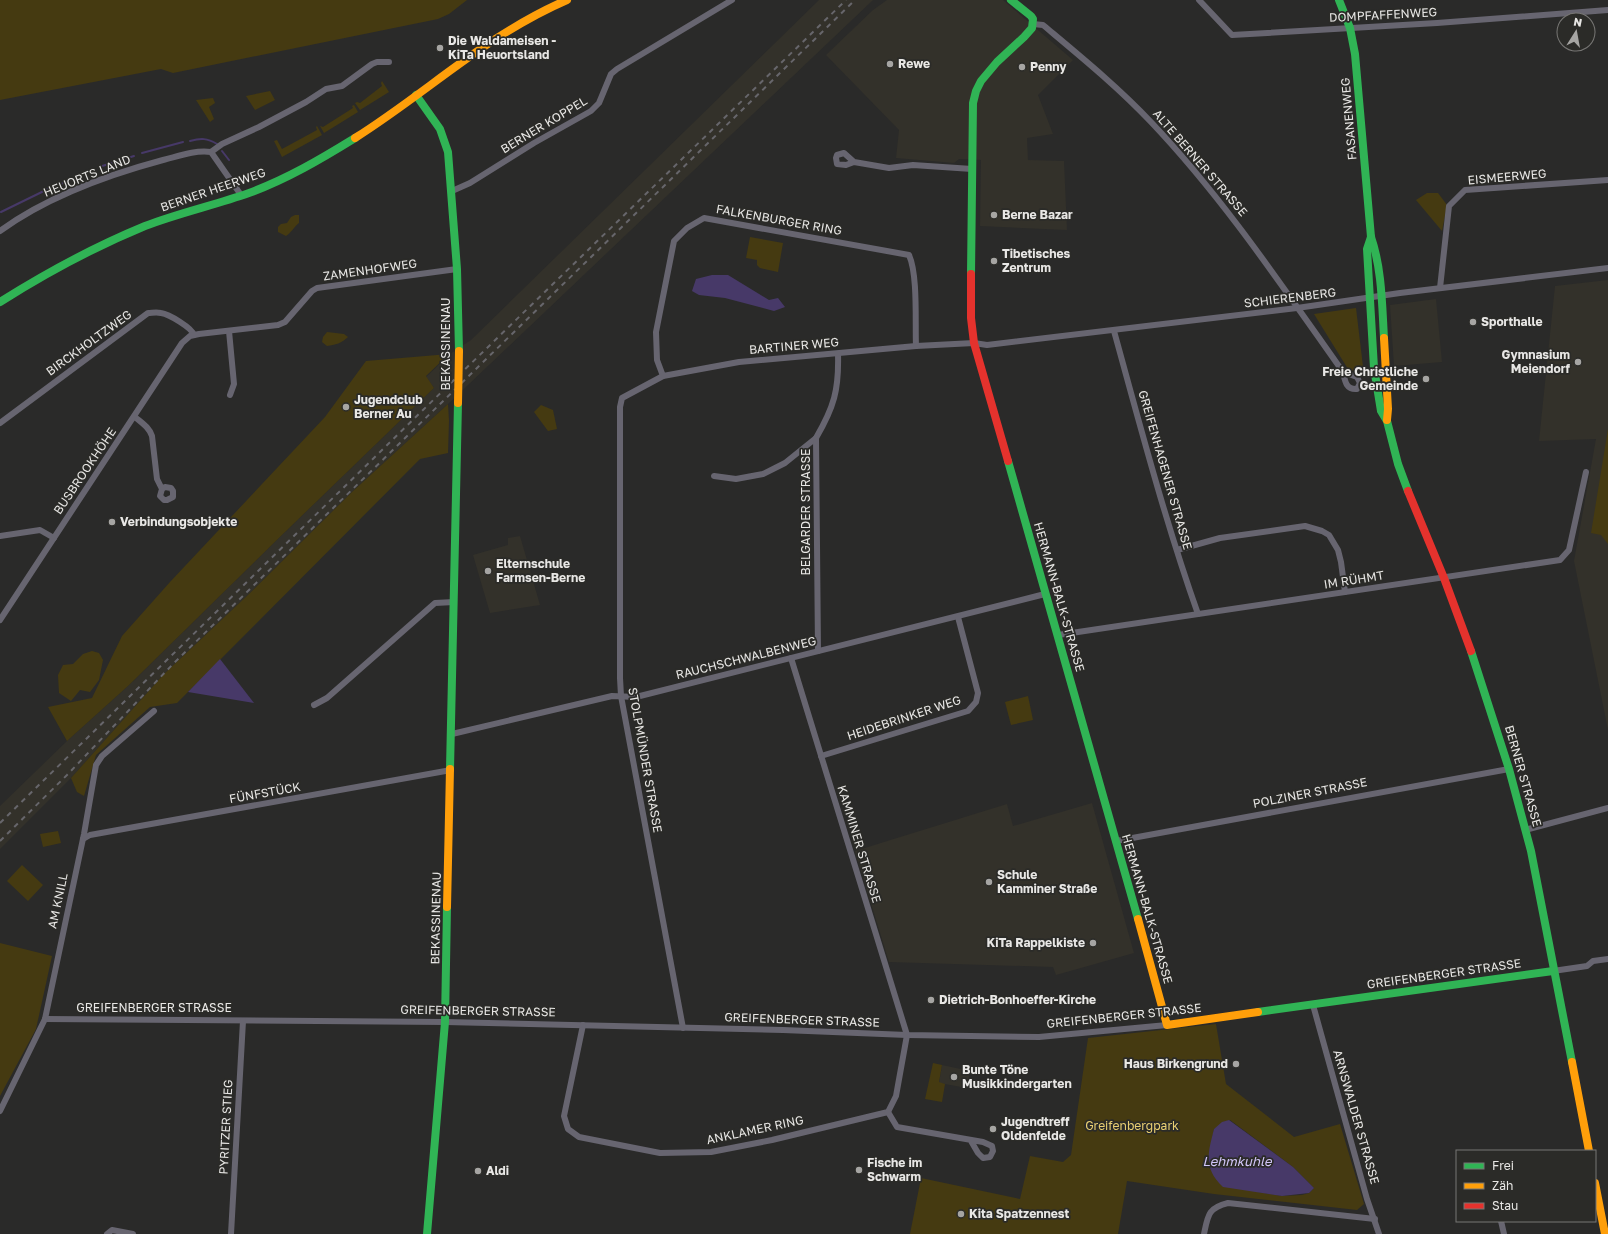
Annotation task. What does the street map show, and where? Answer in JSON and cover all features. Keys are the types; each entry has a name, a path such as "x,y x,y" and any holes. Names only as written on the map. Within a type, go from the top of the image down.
{"street":[{"name":"BERNER HEERWEG","path":"0,302 66,262 121,236 169,217 241,195 293,174 364,134 500,35 536,14 568,0"},
{"name":"BERNER KOPPEL","path":"452,191 470,183 540,139 595,108 611,74 617,69 732,0"},
{"name":"ALTE BERNER STRASSE","path":"1010,0 1031,16 1033,24 1042,25 1089,63 1150,121 1221,203 1275,274 1297,308 1343,372"},
{"name":"DOMPFAFFENWEG","path":"1199,0 1232,35 1608,10"},
{"name":"FASANENWEG","path":"1339,0 1350,28 1356,62 1371,237 1375,249 1381,296 1386,379"},
{"name":"HERMANN-BALK-STRASSE","path":"1033,24 1029,32 984,76 977,86 973,103 971,318 974,343 1058,635 1167,1025"},
{"path":"241,195 211,152 222,144 299,106 326,89 342,86 372,64 378,62 389,62"},
{"name":"BEKASSINENAU","path":"416,95 435,122 447,144 452,191 457,269 459,351 445,1022 427,1234"},
{"name":"HEUORTS LAND","path":"0,231 32,211 98,180 141,166 190,153 199,151 211,152"},
{"path":"854,162 889,168 913,165 972,169"},
{"name":"EISMEERWEG","path":"1440,288 1449,206 1466,190 1608,180"},
{"name":"FALKENBURGER RING","path":"663,376 657,360 656,332 674,241 687,228 704,218 909,255 912,262 914,275 916,346"},
{"name":"FASANENWEG","path":"1371,237 1367,249 1367,261 1376,379"},
{"name":"SCHIERENBERG","path":"974,343 987,345 1114,331 1440,288 1608,268"},
{"name":"ZAMENHOFWEG","path":"194,335 278,325 284,322 312,291 317,288 457,269"},
{"name":"BIRCKHOLTZWEG","path":"0,423 148,313 156,312 166,314 188,327 194,335"},
{"path":"229,331 234,384 230,395"},
{"name":"GREIFENHAGENER STRASSE","path":"1114,331 1177,550 1198,614"},
{"name":"BUSBROOKHÖHE","path":"0,620 135,417 182,343 194,335"},
{"name":"BARTINER WEG","path":"622,398 663,376 740,362 916,346 974,343"},
{"name":"BELGARDER STRASSE","path":"818,651 816,438 826,421 835,400 839,375 838,354"},
{"name":"BERNER STRASSE","path":"1376,379 1381,410 1387,421 1398,464 1444,578 1478,670 1509,769 1531,851 1589,1150"},
{"name":"BERNER STRASSE","path":"1386,379 1388,409 1387,421"},
{"name":"STOLPMÜNDER STRASSE","path":"622,398 620,407 621,696 683,1028"},
{"path":"135,417 150,430 157,479 162,489"},
{"path":"714,476 736,479 763,474 785,463 816,438"},
{"name":"IM RÜHMT","path":"1058,635 1560,560 1569,550 1586,472"},
{"path":"1177,550 1220,538 1305,526 1322,531 1329,535 1338,550 1342,564 1345,592"},
{"path":"0,536 40,530 54,538"},
{"name":"RAUCHSCHWALBENWEG","path":"452,734 612,696 636,697 1045,594"},
{"path":"314,705 327,698 435,603 454,602"},
{"name":"HEIDEBRINKER WEG","path":"821,756 968,711 976,702 978,693 958,617"},
{"name":"KAMMINER STRASSE","path":"791,658 907,1035"},
{"name":"AM KNILL","path":"0,1110 45,1019 83,839 91,788 99,760 154,711"},
{"name":"POLZINER STRASSE","path":"1116,841 1509,769"},
{"name":"FÜNFSTÜCK","path":"83,839 97,834 451,770"},
{"path":"1525,830 1608,808"},
{"path":"1554,971 1587,966 1593,961 1608,959"},
{"name":"GREIFENBERGER STRASSE","path":"45,1019 445,1022 907,1035 1039,1037 1167,1025 1554,971"},
{"name":"ARNSWALDER STRASSE","path":"1313,1005 1366,1195 1379,1234"},
{"name":"PYRITZER STIEG","path":"231,1234 243,1021"},
{"name":"ANKLAMER RING","path":"583,1025 564,1116 568,1130 579,1137 660,1153 711,1152 772,1140 888,1112"},
{"path":"907,1035 896,1096 888,1112 897,1126 971,1141"},
{"path":"1596,1188 1605,1234"},
{"path":"1204,1234 1208,1215 1217,1206 1228,1202 1375,1219"},
{"path":"1501,1222 1504,1234"},
{"path":"107,1234 112,1230 133,1234"}],"shaded area":[{"path":"819,0 873,0 448,404 352,492 250,593 164,674 71,778 0,849 0,806 67,741 128,686 434,388 426,377 450,354 471,340"},
{"path":"887,0 1003,0 1073,60 1038,95 1053,134 1027,138 1028,160 1064,161 1067,230 980,226 981,160 959,159 954,163 896,158 899,130 826,55 873,10"},
{"name":"Gymnasium Meiendorf","path":"1608,280 1608,730 1574,561 1596,439 1539,441 1555,286"},
{"path":"1436,299 1442,362 1394,366 1390,305"},
{"path":"520,536 540,605 490,613 473,555 508,545 508,538"},
{"name":"Schule Kamminer Straße","path":"1092,803 1134,953 1056,975 1053,967 889,962 855,851 1007,804 1013,826"},
{"name":"Bunte Töne Musikkindergarten","path":"942,1065 970,1071 967,1088 939,1083"}],"green space":[{"path":"0,0 467,0 449,14 438,19 173,73 161,69 0,100"},
{"path":"382,81 389,92 360,110 355,103 360,103 382,86"},
{"path":"270,91 275,100 255,110 246,96"},
{"path":"213,98 215,103 209,107 214,119 210,122 196,100"},
{"path":"354,105 358,112 324,133 320,126 323,127 353,108 352,106"},
{"path":"317,126 322,135 282,157 274,141 277,140 282,149 317,130"},
{"path":"1427,193 1438,193 1447,205 1442,231 1416,200"},
{"path":"299,215 299,223 286,236 278,232 278,227 281,224 287,223 291,217"},
{"path":"750,237 783,243 778,272 760,268 757,265 757,260 746,258"},
{"path":"1356,308 1364,375 1348,369 1314,314"},
{"path":"327,332 344,334 348,337 343,341 327,346 322,342 323,337"},
{"path":"449,354 426,376 434,388 128,686 67,741 48,707 92,698 122,636 170,582 325,417 366,361"},
{"path":"448,404 448,453 420,459 177,703 150,707 96,755 84,796 77,792 71,778 164,674 250,593 352,492"},
{"path":"541,405 553,410 557,429 548,431 534,412"},
{"path":"1608,429 1608,544 1601,535 1591,533"},
{"path":"92,651 99,653 103,660 99,680 90,692 80,690 71,701 59,693 58,675 63,665 73,664 83,654"},
{"path":"1028,696 1033,720 1011,725 1005,702"},
{"path":"58,831 61,843 43,847 40,834"},
{"path":"22,865 43,885 28,901 7,881"},
{"path":"0,943 52,956 36,1029 0,1096"},
{"name":"Greifenbergpark","path":"1216,1024 1226,1084 1294,1137 1340,1124 1364,1204 1357,1210 1214,1194 1127,1181 1118,1234 910,1234 921,1178 1020,1199 1030,1156 1063,1162 1071,1155 1088,1038","holes":["1230,1120 1293,1167 1314,1188 1309,1193 1302,1195 1282,1196 1258,1192 1209,1168 1208,1160 1214,1129"]},
{"path":"933,1063 942,1065 939,1082 945,1084 942,1102 925,1099"}],"water":[{"path":"712,275 728,275 769,300 778,298 785,307 774,311 725,298 699,295 692,291 696,279"},
{"path":"220,659 254,703 188,692"},
{"name":"Lehmkuhle","path":"1229,1120 1293,1167 1314,1188 1309,1193 1282,1196 1223,1187 1212,1173 1209,1153 1214,1129 1222,1122"}],"waterway":[{"path":"190,141 204,139 217,144"},
{"path":"142,153 183,142"},
{"path":"222,151 229,160"},
{"path":"99,167 134,156"},
{"path":"59,185 90,170"},
{"path":"1,212 50,188"}],"railway":[{"path":"0,823 846,0"},
{"path":"0,841 67,775 173,664 855,0"}],"traffic: fast":[{"path":"971,274 973,103 976,91 981,81 997,62 1032,28 1033,19 1031,16 1011,0"},
{"path":"1339,0 1350,28 1355,54 1371,237 1375,249 1379,274 1384,338"},
{"path":"416,95 440,129 448,152 457,269 459,351"},
{"path":"0,302 53,271 107,243 158,221 249,193 304,168 355,138"},
{"path":"1371,237 1367,249 1374,368 1381,411 1387,421 1398,464 1408,491"},
{"path":"450,769 458,403"},
{"path":"1008,461 1138,919"},
{"path":"1471,651 1509,769 1531,851 1572,1062"},
{"path":"427,1234 445,1022 447,907"},
{"path":"1258,1012 1553,971"}],"traffic: slow":[{"path":"355,138 510,30 567,0"},
{"path":"1384,338 1388,409 1387,420"},
{"path":"458,403 459,351"},
{"path":"447,907 450,769"},
{"path":"1138,919 1167,1025 1258,1012"},
{"path":"1572,1062 1589,1150"},
{"path":"1596,1188 1605,1234"}],"traffic: jam":[{"path":"971,274 971,318 974,343 1008,461"},
{"path":"1408,491 1444,578 1471,651"}],"place":[{"name":"Die Waldameisen - KiTa Heuortsland","path":"440,48"},
{"name":"Rewe","path":"890,64"},
{"name":"Penny","path":"1022,67"},
{"name":"Berne Bazar","path":"994,215"},
{"name":"Tibetisches Zentrum","path":"994,261"},
{"name":"Sporthalle","path":"1473,322"},
{"name":"Gymnasium Meiendorf","path":"1578,362"},
{"name":"Freie Christliche Gemeinde","path":"1426,379"},
{"name":"Jugendclub Berner Au","path":"346,407"},
{"name":"Verbindungsobjekte","path":"112,522"},
{"name":"Elternschule Farmsen-Berne","path":"488,571"},
{"name":"Schule Kamminer Straße","path":"989,882"},
{"name":"KiTa Rappelkiste","path":"1093,943"},
{"name":"Dietrich-Bonhoeffer-Kirche","path":"931,1000"},
{"name":"Haus Birkengrund","path":"1236,1064"},
{"name":"Bunte Töne Musikkindergarten","path":"954,1077"},
{"name":"Jugendtreff Oldenfelde","path":"993,1129"},
{"name":"Fische im Schwarm","path":"859,1170"},
{"name":"Aldi","path":"478,1171"},
{"name":"Kita Spatzennest","path":"961,1214"}]}
